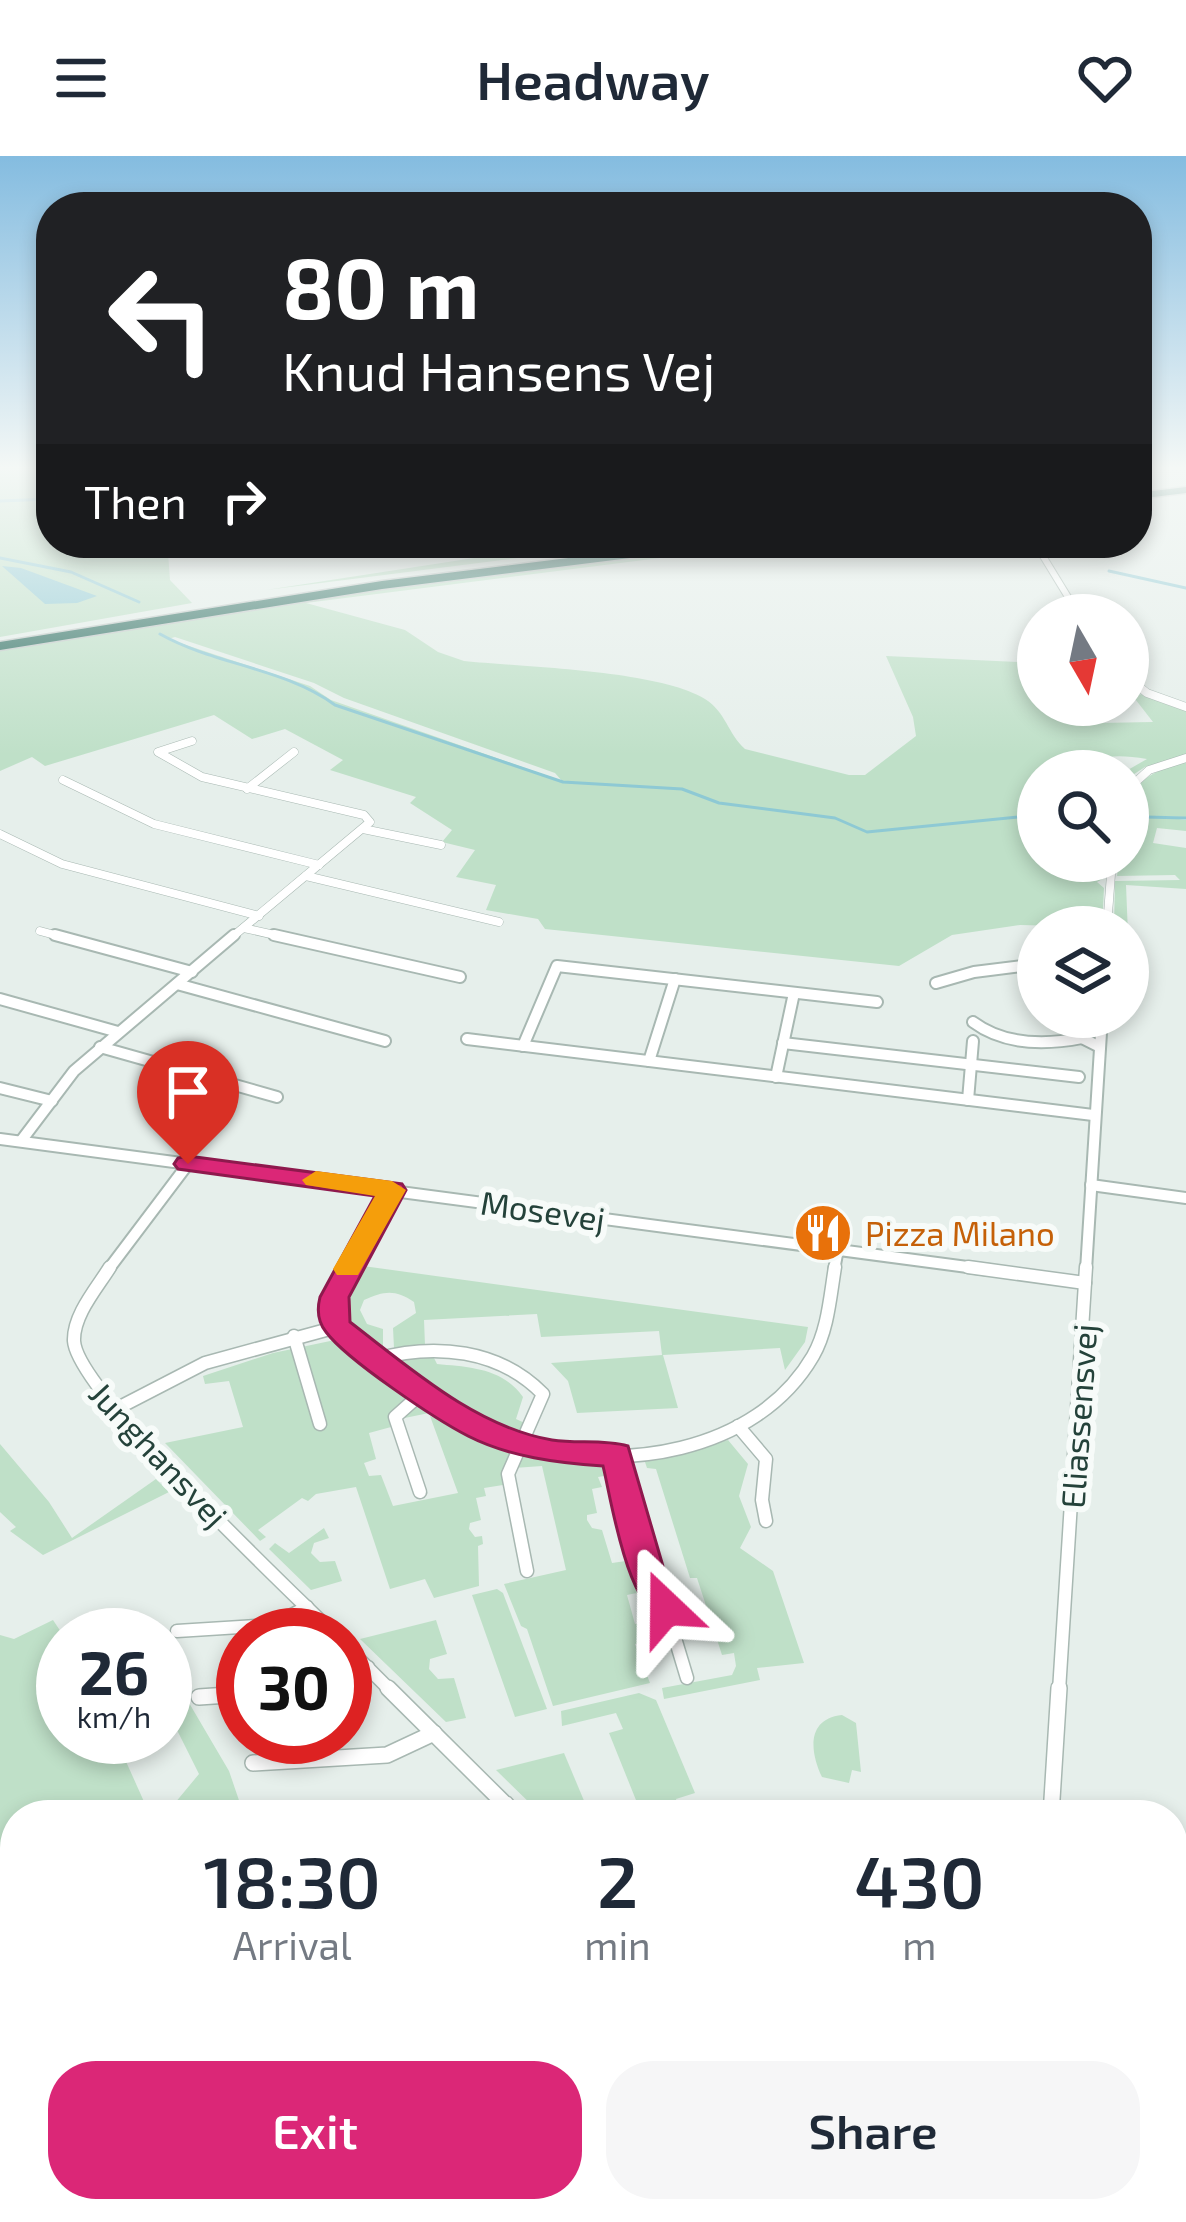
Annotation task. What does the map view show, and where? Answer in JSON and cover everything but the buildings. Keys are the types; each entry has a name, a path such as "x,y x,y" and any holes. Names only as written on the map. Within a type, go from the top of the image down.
{"highway":[{"path":"0,643 326,587 520,562"},
{"path":"0,643 563,562"}],"street":[{"path":"1047,562 1066,594"},
{"path":"1149,693 1186,707"},
{"path":"21,1142 100,1047 370,822 364,815 202,777 158,752 192,741"},
{"path":"247,789 294,752"},
{"path":"1149,770 1186,758"},
{"path":"63,780 90,798 150,824 319,865"},
{"path":"363,829 441,845"},
{"path":"0,834 62,865 259,916"},
{"path":"306,876 499,922"},
{"path":"244,928 454,973"},
{"path":"40,931 192,972"},
{"path":"523,1046 557,966 878,1002"},
{"path":"936,982 1017,968"},
{"path":"650,1061 675,979"},
{"path":"177,984 386,1041"},
{"path":"776,1077 794,993"},
{"path":"0,999 118,1032"},
{"path":"973,1022 983,1031 1017,1037"},
{"path":"1024,1038 1082,1038 1100,1047"},
{"name":"Eliassensvej","path":"1052,1800 1101,1038"},
{"path":"466,1039 1093,1115"},
{"path":"968,1100 973,1041"},
{"path":"783,1043 1078,1078"},
{"path":"100,1047 277,1097"},
{"path":"190,1114 224,1082"},
{"path":"0,1088 52,1101"},
{"name":"Mosevej","path":"0,1139 1085,1283"},
{"name":"Junghansvej","path":"188,1164 74,1330 84,1372 192,1493 307,1607"},
{"path":"1091,1185 1186,1198"},
{"path":"392,1190 334,1297 332,1312 338,1327 376,1359 481,1429 522,1444 580,1455 676,1448 738,1426 772,1405 814,1354 838,1249"},
{"path":"116,1409 205,1363 338,1327"},
{"path":"294,1336 320,1424"},
{"path":"376,1359 390,1354 463,1354 504,1364 523,1374 543,1394 508,1474 527,1571"},
{"path":"420,1492 395,1418 423,1392"},
{"path":"738,1426 766,1459 759,1495 766,1521"},
{"path":"616,1455 652,1588 662,1595 687,1678"},
{"path":"192,1629 273,1625 307,1607"},
{"path":"372,1671 502,1800"},
{"path":"199,1697 216,1696"},
{"path":"372,1756 388,1755 434,1733"}],"green space":[{"path":"0,562 169,562 170,580 192,603 0,637"},
{"path":"445,562 483,562 266,590"},
{"path":"597,562 625,562 306,603 405,630 438,652 464,661 623,676 684,689 712,704 745,749 849,775 865,775 916,736 913,717 886,656 1017,662 1017,726 1149,726 1153,722 1149,696 1186,710 1186,754 1149,766 1149,750 1017,750 1017,882 1097,882 1104,888 1103,906 1017,906 1017,925 952,935 899,966 545,929 538,919 486,910 496,885 456,877 475,850 442,842 452,830 410,803 416,797 330,770 343,760 285,729 252,739 214,715 45,766 32,757 0,771 0,651 431,582","holes":["175,637 314,683 555,773 562,781 331,700 310,686 168,639"]},
{"path":"1186,761 1186,817 1157,816 1186,820 1186,831 1157,828 1153,843 1186,848 1186,889 1126,885 1127,906 1114,906 1115,882 1180,880 1175,875 1149,875 1149,777"},
{"path":"363,1266 808,1327 805,1342 785,1370 780,1348 663,1355 678,1408 577,1413 568,1381 551,1363 662,1355 659,1331 541,1337 537,1314 424,1320 425,1345 394,1348 393,1328 416,1313 414,1302 389,1293 364,1300 360,1310 367,1324 383,1329 383,1347 367,1343 351,1326 349,1304"},
{"path":"335,1340 429,1413 390,1421 391,1427 369,1433 376,1459 364,1463 369,1476 381,1475 393,1506 458,1493 430,1416 511,1450 503,1485 484,1488 486,1496 476,1498 481,1520 470,1523 475,1537 482,1536 479,1586 434,1598 425,1579 390,1589 356,1487 316,1494 308,1501 302,1498 258,1530 266,1537 260,1541 165,1443 243,1427 229,1381 205,1384 203,1376 273,1353"},
{"path":"433,1356 437,1364 484,1371 515,1387 523,1397 516,1419 527,1424 521,1433 467,1410 392,1358"},
{"path":"728,1440 748,1464 739,1496 751,1527 740,1548 773,1571 804,1663 757,1668 760,1680 664,1699 662,1688 732,1675 736,1666 734,1653 722,1655 697,1578 690,1578 656,1469 647,1468 645,1462"},
{"path":"0,1444 49,1502 72,1538 156,1479 169,1492 43,1555 10,1531 16,1527 0,1512"},
{"path":"522,1452 613,1463 616,1474 598,1477 602,1487 592,1489 597,1513 587,1515 587,1520 592,1528 602,1530 612,1563 640,1559 651,1590 627,1595 635,1624 660,1621 666,1639 635,1644 650,1683 553,1706 527,1629 521,1626 504,1584 566,1570 542,1466 514,1468"},
{"path":"324,1528 329,1538 314,1543 311,1553 320,1562 335,1561 342,1581 311,1590 269,1549 275,1543 289,1553"},
{"path":"497,1589 503,1593 547,1709 515,1717 472,1595"},
{"path":"436,1620 447,1654 430,1659 429,1669 438,1679 454,1678 466,1718 446,1722 372,1651 372,1636"},
{"path":"36,1628 36,1764 127,1764 143,1800 0,1800 0,1635 14,1639"},
{"path":"639,1693 656,1700 695,1793 676,1800 636,1800 609,1733 623,1729 616,1713 562,1726 561,1711"},
{"path":"192,1708 216,1749 216,1764 225,1764 229,1771 239,1800 177,1800 199,1774 192,1760"},
{"path":"842,1715 856,1723 861,1772 852,1770 849,1783 822,1777 815,1757 817,1730 830,1718"},
{"path":"564,1753 584,1800 527,1800 496,1770"}],"water":[{"path":"2,566 21,568 97,596 77,603 45,604"}],"waterway":[{"path":"22,562 71,572 139,602"},
{"path":"1109,571 1186,588"},
{"path":"160,634 272,674 335,705 563,782 682,789 719,803 835,818 867,832 1017,817"},
{"path":"1149,817 1186,818"}],"slow traffic":[{"path":"316,1180 392,1190 348,1269"}],"place":[{"name":"Pizza Milano","path":"823,1233"}],"route":[{"path":"188,1164 392,1190 334,1297 332,1312 338,1327 399,1376 481,1429 551,1451 616,1455 652,1588 662,1595 666,1608"}]}
